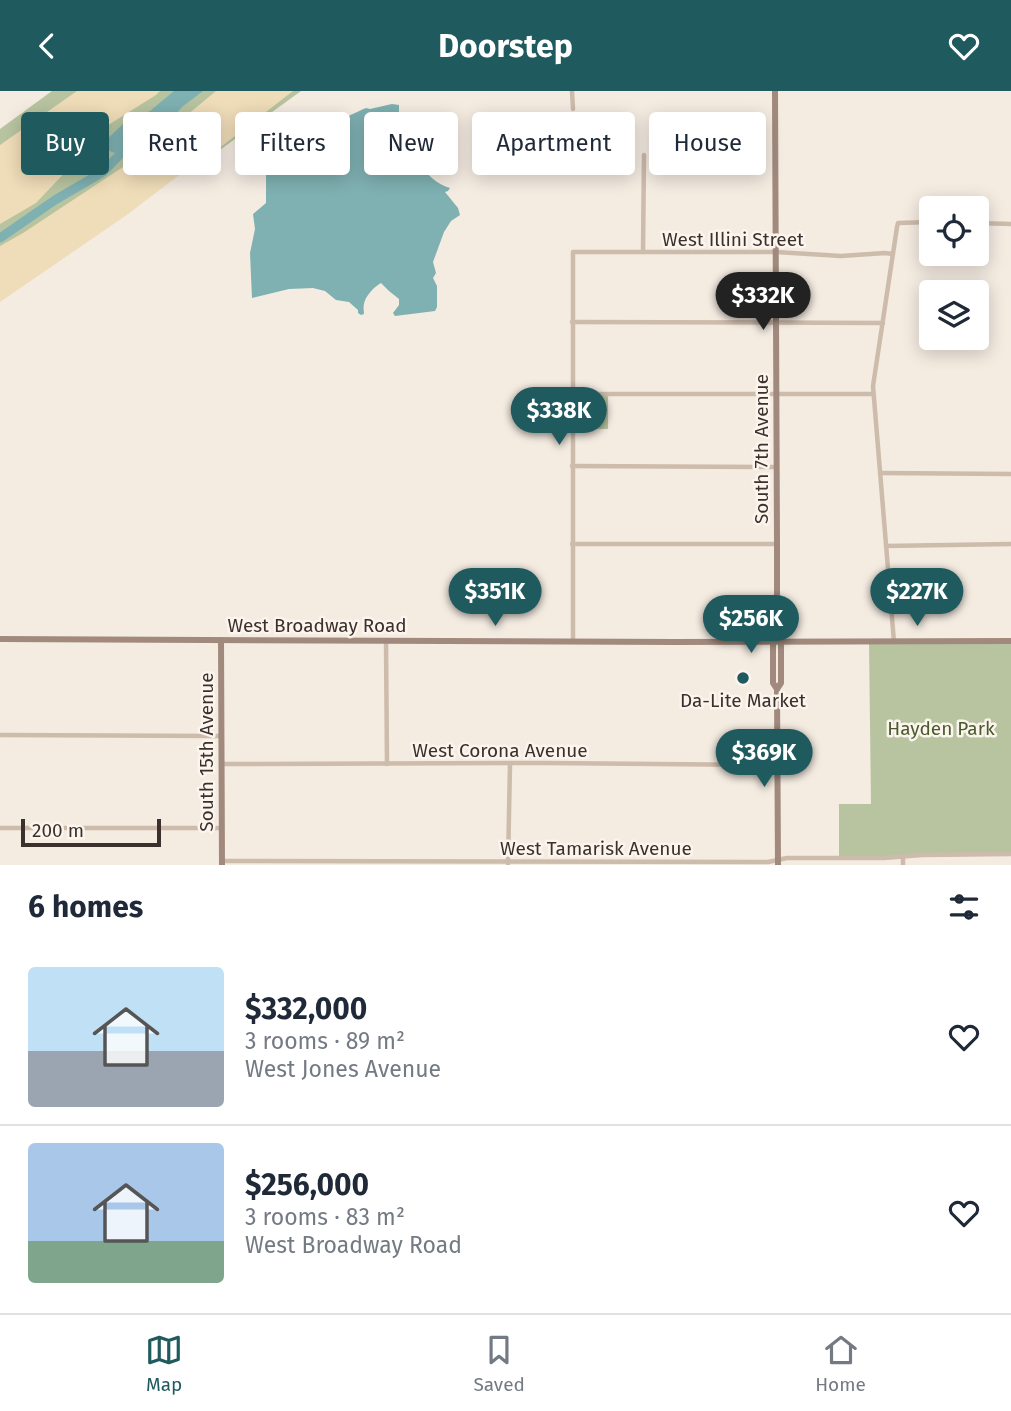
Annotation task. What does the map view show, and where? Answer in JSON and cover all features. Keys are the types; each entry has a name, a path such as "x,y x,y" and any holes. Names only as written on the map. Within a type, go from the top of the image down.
{"main road":[{"name":"South 7th Avenue","path":"775,91 778,596 773,604 777,642 773,683 777,689 778,863"},
{"name":"West Broadway Road","path":"0,639 1011,641"},
{"name":"South 15th Avenue","path":"221,640 222,863"}],"street":[{"path":"572,91 573,109"},
{"path":"643,252 644,155"},
{"path":"894,642 873,394 898,223 919,222"},
{"path":"989,223 1011,224"},
{"name":"West Illini Street","path":"572,322 573,252 841,256 893,254"},
{"path":"573,641 572,322 883,323"},
{"path":"573,394 873,394"},
{"path":"572,466 776,467"},
{"path":"880,473 1011,474"},
{"path":"572,544 777,544"},
{"path":"886,546 1011,544"},
{"path":"386,641 387,764"},
{"path":"0,735 222,736"},
{"name":"West Corona Avenue","path":"222,764 778,765"},
{"path":"508,864 510,764"},
{"path":"0,828 222,828"},
{"name":"West Tamarisk Avenue","path":"222,863 778,863 787,858 1011,854"},
{"path":"903,856 903,865"}],"green space":[{"path":"52,91 301,91 272,112 235,112 235,139 221,149 221,112 123,112 123,175 173,175 0,290 0,129 21,114 21,175 109,175 109,112 23,112"},
{"path":"576,396 608,396 608,429 576,429"},
{"name":"Hayden Park","path":"1011,641 1011,854 839,858 839,804 871,804 869,642"}],"sand":[{"path":"77,91 160,91 129,112 123,112 123,116 109,124 109,112 47,112"},
{"path":"216,91 293,91 266,112 235,112 235,136 221,147 221,112 191,112"},
{"path":"21,130 21,175 62,175 36,203 0,224 0,145"},
{"path":"123,167 123,175 179,175 128,214 0,302 0,246"}],"water":[{"path":"174,91 203,91 178,112 148,112"},
{"path":"399,105 399,112 364,112 364,175 429,175 450,188 445,192 458,208 460,215 451,221 444,232 433,262 436,273 433,278 437,286 435,311 395,316 393,313 399,305 399,299 381,283 366,298 364,314 361,315 349,302 336,300 325,291 313,288 289,289 252,298 250,253 255,229 253,214 266,203 266,175 350,175 350,116 366,108"},
{"path":"123,124 123,149 114,153 109,150 109,137"}],"waterway":[{"path":"0,238 55,200 103,172 123,151"}],"place":[{"name":"Da-Lite Market","path":"743,678"}]}
